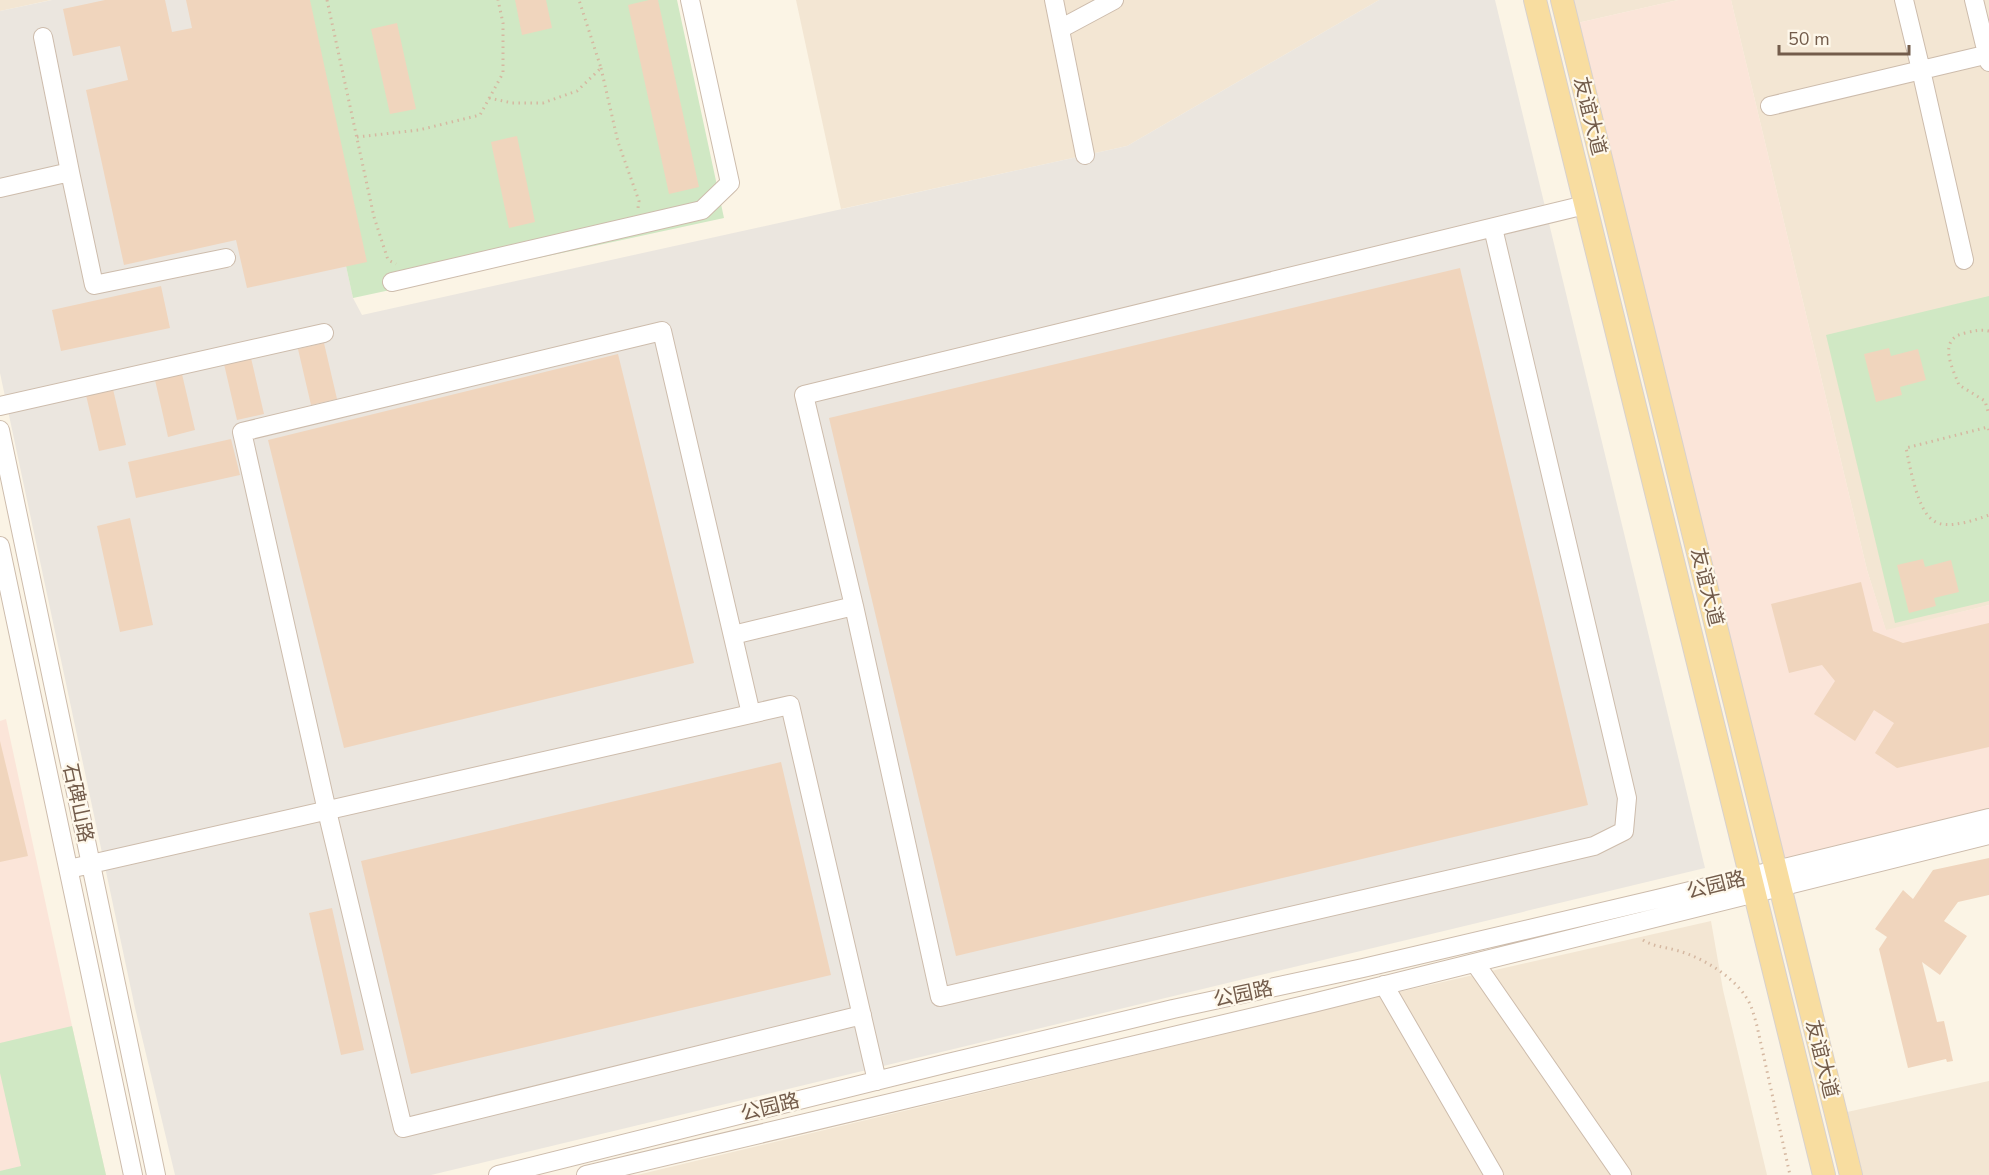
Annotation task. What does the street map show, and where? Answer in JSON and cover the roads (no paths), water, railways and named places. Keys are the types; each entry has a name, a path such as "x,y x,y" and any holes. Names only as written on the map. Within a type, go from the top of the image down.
{"main road":[{"name":"友谊大道","path":"1535,0 1824,1175"},
{"name":"友谊大道","path":"1562,0 1851,1175"}],"street":[{"path":"398,275 702,210 730,183 690,0"},
{"path":"1054,0 1085,155"},
{"path":"1060,29 1114,0"},
{"path":"1904,0 1964,260"},
{"path":"1770,106 1921,70 1988,57 1974,0"},
{"path":"43,37 94,285 226,258"},
{"path":"0,188 70,172"},
{"path":"1493,228 1626,798 1624,831 1594,846 940,997 854,606 804,395 1586,205"},
{"path":"751,714 662,331 242,432 327,810 403,1128 862,1015"},
{"path":"0,406 324,333"},
{"name":"石碑山路","path":"0,430 156,1175"},
{"path":"0,546 133,1175"},
{"path":"733,635 854,606"},
{"path":"69,869 790,705 877,1081"},
{"name":"公园路","path":"498,1175 1173,1009 1753,885 1989,818"},
{"path":"1778,878 1989,835"},
{"path":"586,1175 1475,963 1753,885"},
{"path":"1475,963 1623,1175"},
{"path":"1384,985 1494,1175"}]}
